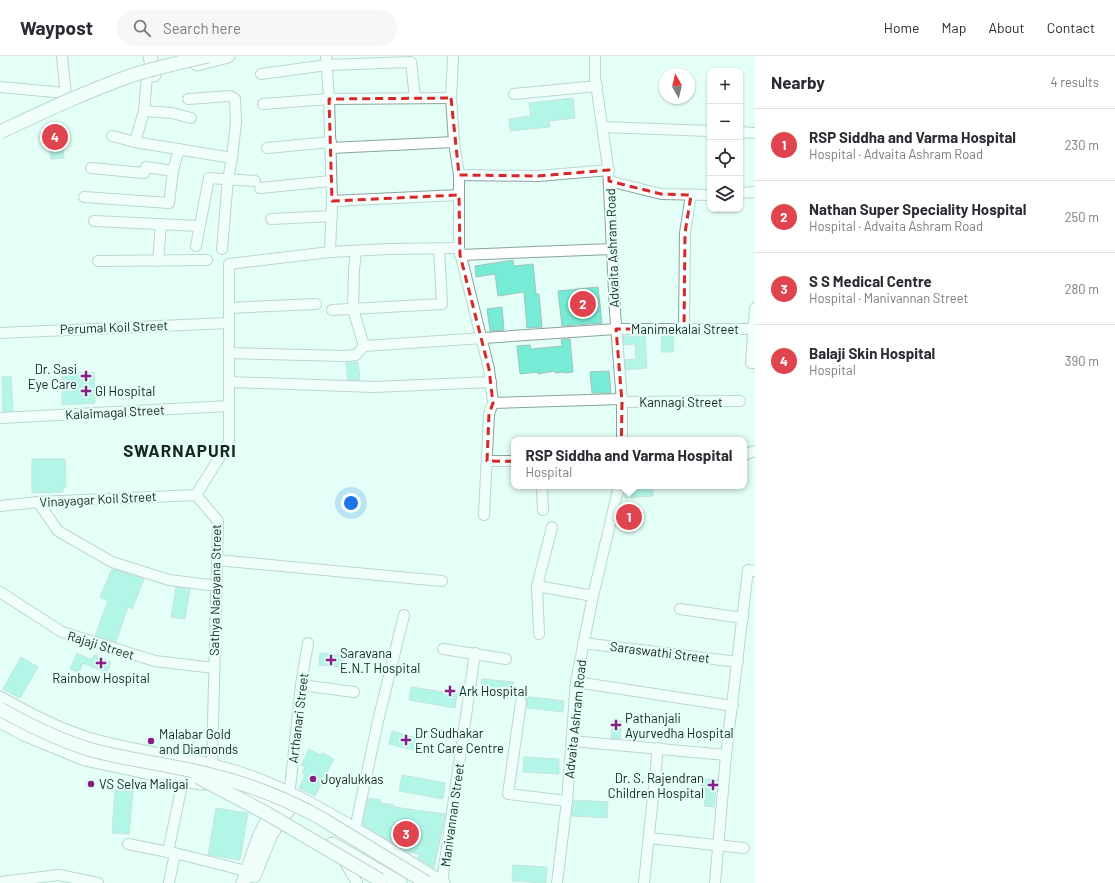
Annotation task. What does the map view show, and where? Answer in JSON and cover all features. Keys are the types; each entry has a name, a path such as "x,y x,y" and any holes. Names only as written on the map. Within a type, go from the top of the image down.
{"main road":[{"path":"0,138 151,68 188,56"},
{"path":"0,132 70,100 130,76 208,56"},
{"path":"0,126 66,94 122,74 228,56"},
{"path":"0,698 59,730"},
{"path":"0,701 40,723 59,730 99,742 212,765 248,776 293,796 355,829 443,883"},
{"path":"0,709 35,728 88,748 206,774 273,795 319,817 427,883"},
{"path":"0,716 23,729 56,744 86,754 225,784 293,812 411,883"},
{"path":"0,721 24,734 86,759 183,780 201,783 212,782 223,785 279,814 400,883"},
{"path":"0,727 20,736 37,739"},
{"path":"198,777 386,883"},
{"path":"247,879 259,837 293,796"}],"street":[{"path":"0,87 66,94 62,56"},
{"path":"453,56 451,98 454,142 459,175 460,252 491,382 494,403 488,414 484,515"},
{"name":"Advaita Ashram Road","path":"595,56 597,86 609,170 616,329 622,400 622,437"},
{"path":"260,74 327,61 411,62 415,98"},
{"path":"327,61 332,201 330,252"},
{"path":"135,142 144,111 151,68"},
{"path":"514,94 597,86"},
{"path":"188,99 230,96 235,99 236,122 228,179 222,249"},
{"path":"263,104 329,99 451,98"},
{"path":"144,111 172,113 192,118"},
{"path":"603,127 707,131"},
{"path":"743,132 755,133"},
{"path":"112,136 135,142 232,158"},
{"path":"268,148 454,142"},
{"path":"84,197 169,203 173,171 179,149"},
{"path":"91,168 144,173 146,167 173,171"},
{"path":"459,175 538,176 609,170"},
{"path":"196,246 209,178 228,179 258,185 331,181"},
{"path":"609,181 661,194 707,195"},
{"path":"743,193 755,192"},
{"path":"332,201 459,195"},
{"path":"684,329 685,233 691,195"},
{"path":"271,219 332,216"},
{"path":"94,221 199,226"},
{"path":"158,261 161,224"},
{"path":"196,495 230,442 229,264 330,252 439,248 460,252 612,249"},
{"path":"332,310 442,304 439,248"},
{"path":"229,353 356,355 364,346 353,309 356,251"},
{"path":"98,261 207,260"},
{"path":"229,308 316,304"},
{"path":"755,308 751,363 755,363"},
{"name":"Perumal Koil Street","path":"0,333 229,323"},
{"name":"Manimekalai Street","path":"364,346 616,329 754,329"},
{"path":"229,382 374,387 491,382"},
{"name":"Kannagi Street","path":"494,403 622,400 740,401"},
{"name":"Kalaimagal Street","path":"0,418 229,406"},
{"path":"486,461 511,461"},
{"path":"542,489 543,510"},
{"name":"Advaita Ashram Road","path":"557,883 567,801 576,682 593,596 618,489"},
{"name":"Vinayagar Koil Street","path":"0,506 38,502 196,495"},
{"name":"Sathya Narayana Street","path":"196,495 218,521 212,765"},
{"path":"38,502 58,531 112,562 169,580 217,586"},
{"path":"539,634 537,586 552,527"},
{"path":"217,560 442,581"},
{"path":"715,883 726,755 748,570 755,571"},
{"path":"537,586 593,596"},
{"name":"Rajaji Street","path":"0,592 62,632 155,661 214,668"},
{"path":"680,609 743,618"},
{"path":"355,829 378,721 404,615"},
{"name":"Arthanari Street","path":"293,796 290,788 301,685 308,643"},
{"name":"Saraswathi Street","path":"583,643 738,662"},
{"path":"444,649 506,659"},
{"name":"Manivannan Street","path":"443,883 475,653"},
{"path":"576,682 733,706"},
{"path":"301,685 354,692"},
{"path":"521,702 508,794 567,801"},
{"path":"572,741 726,755"},
{"path":"644,883 658,748"},
{"path":"169,883 183,780"},
{"path":"649,838 744,848"},
{"path":"128,844 172,853 247,879"},
{"path":"336,847 357,883"},
{"path":"0,882 58,875 98,883"}],"highlighted area":[{"path":"451,98 459,175 538,176 609,170 609,181 661,194 691,195 685,233 684,329 616,329 622,402 621,463 487,461 489,414 493,403 489,369 460,255 459,195 332,201 329,99"}],"building":[{"path":"573,98 575,118 549,121 550,127 510,131 509,119 531,116 529,103"},
{"path":"60,126 64,158 51,159 48,127"},
{"path":"513,260 514,266 533,264 536,294 539,294 542,327 527,328 524,292 498,296 495,274 476,277 475,266"},
{"path":"598,287 602,323 562,326 558,291"},
{"path":"502,307 504,330 490,331 487,309"},
{"path":"623,336 645,336 647,368 626,370 625,360 636,359 635,344 624,345"},
{"path":"662,336 674,336 673,352 661,352"},
{"path":"570,339 573,372 555,373 555,371 538,374 538,372 520,374 517,346 530,345 531,349 562,346 561,340"},
{"path":"358,362 360,380 348,380 346,363"},
{"path":"77,371 77,373 94,372 95,403 62,405 62,372"},
{"path":"609,371 611,393 592,393 590,372"},
{"path":"11,376 13,411 3,411 2,377"},
{"path":"32,459 65,459 66,487 63,487 63,492 32,493"},
{"path":"625,489 653,489 653,496 625,498"},
{"path":"620,508 638,514 635,525 618,520"},
{"path":"112,569 144,579 132,609 128,607 116,642 95,636 108,601 100,597"},
{"path":"176,587 190,589 185,619 171,617"},
{"path":"77,653 92,660 94,655 111,662 107,673 83,663 79,673 70,669"},
{"path":"320,653 343,655 342,667 319,665"},
{"path":"21,657 38,667 20,698 3,689"},
{"path":"482,679 514,682 512,698 480,695"},
{"path":"411,687 457,694 455,708 409,700"},
{"path":"524,696 564,701 563,712 527,708 527,700"},
{"path":"613,720 622,721 620,739 611,738"},
{"path":"392,731 417,738 414,750 389,744"},
{"path":"309,749 320,755 323,753 334,759 315,796 299,788 305,775 302,773 305,767 301,765"},
{"path":"524,757 559,759 559,774 523,772"},
{"path":"402,775 445,783 443,799 399,791"},
{"path":"701,779 717,779 714,807 704,806 706,789 701,788"},
{"path":"115,790 133,791 129,834 112,833"},
{"path":"368,798 381,800 380,803 394,805 394,807 445,814 434,868 418,858 419,854 407,852 363,825"},
{"path":"574,800 608,802 607,818 572,816"},
{"path":"216,808 248,813 240,860 208,855"},
{"path":"513,865 547,867 546,883 512,881"}],"place":[{"name":"Balaji Skin Hospital","path":"55,137"},
{"name":"Nathan Super Speciality Hospital","path":"583,304"},
{"name":"Dr. Sasi Eye Care","path":"86,376"},
{"name":"Gl Hospital","path":"86,391"},
{"name":"RSP Siddha and Varma Hospital","path":"629,517"},
{"name":"Saravana E.N.T Hospital","path":"331,660"},
{"name":"Rainbow Hospital","path":"101,663"},
{"name":"Ark Hospital","path":"450,691"},
{"name":"Pathanjali Ayurvedha Hospital","path":"616,725"},
{"name":"Dr Sudhakar Ent Care Centre","path":"406,740"},
{"name":"Malabar Gold and Diamonds","path":"151,741"},
{"name":"Joyalukkas","path":"313,779"},
{"name":"VS Selva Maligai","path":"91,784"},
{"name":"Dr. S. Rajendran Children Hospital","path":"713,785"},
{"name":"S S Medical Centre","path":"406,834"}],"district":[{"name":"SWARNAPURI","path":"180,450"}]}
